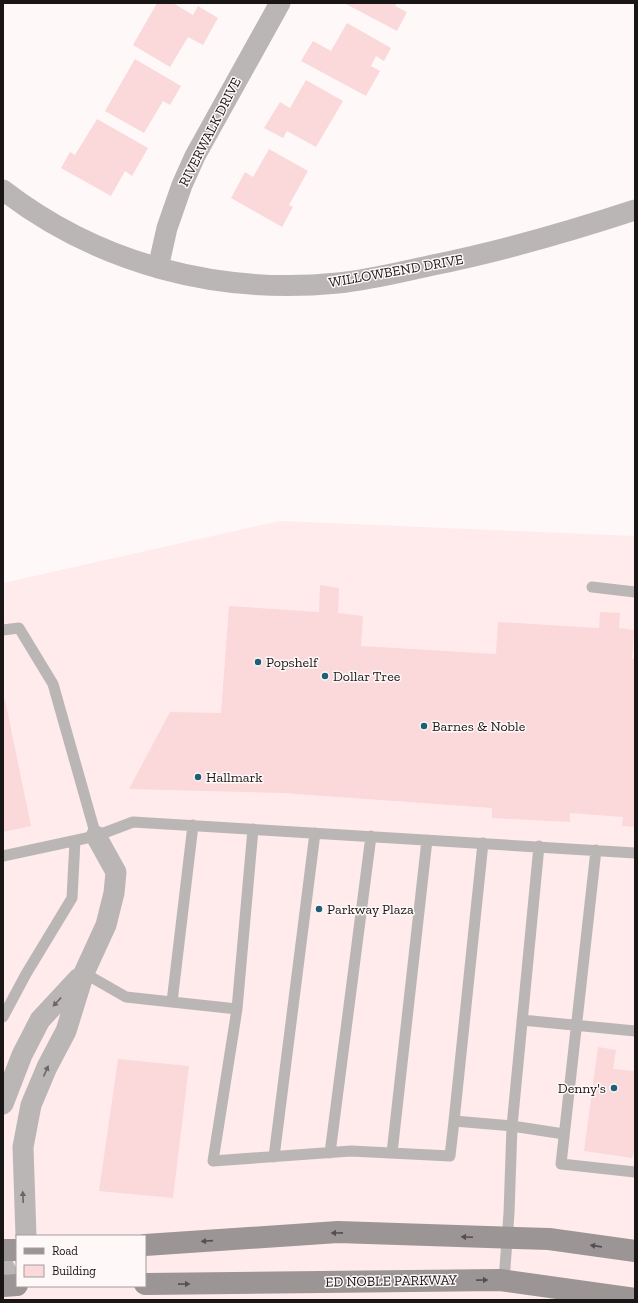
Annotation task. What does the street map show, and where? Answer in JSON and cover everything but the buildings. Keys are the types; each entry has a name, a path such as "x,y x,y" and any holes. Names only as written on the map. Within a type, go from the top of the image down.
{"main road":[{"path":"146,1245 338,1232 549,1239 635,1251"},
{"path":"3,1250 16,1250"},
{"name":"ED NOBLE PARKWAY","path":"146,1284 504,1281 635,1299"}],"street":[{"name":"RIVERWALK DRIVE","path":"158,268 167,228 182,185 195,156 280,3"},
{"name":"WILLOWBEND DRIVE","path":"3,190 26,207 89,244 129,260 209,279 257,285 338,283 482,255 568,232 635,210"},
{"path":"26,1235 23,1147 31,1105 47,1067 66,1031 84,973 106,925 114,893 116,872 96,836"},
{"path":"3,1104 22,1055 40,1020 84,973"},
{"path":"3,1266 13,1283"}],"lane":[{"path":"592,587 635,592"},
{"path":"3,630 19,628 53,684 96,836"},
{"path":"3,856 96,836 133,822 635,853"},
{"path":"172,1002 193,825"},
{"path":"253,829 237,1009 213,1161 351,1151 450,1156 483,843"},
{"path":"274,1157 315,833"},
{"path":"330,1153 371,836"},
{"path":"3,1017 26,974 72,898 75,840"},
{"path":"392,1153 428,840"},
{"path":"504,1281 510,1213 512,1126 539,846"},
{"path":"596,850 560,1164 635,1172"},
{"path":"84,973 126,997 237,1009"},
{"path":"522,1020 635,1031"},
{"path":"454,1121 512,1126 564,1134"}],"shaded area":[{"name":"Parkway Plaza","path":"280,521 635,536 635,1300 3,1300 3,583"}],"place":[{"name":"Popshelf","path":"258,662"},
{"name":"Dollar Tree","path":"325,676"},
{"name":"Barnes & Noble","path":"424,726"},
{"name":"Hallmark","path":"198,777"},
{"name":"Parkway Plaza","path":"319,909"},
{"name":"Denny's","path":"614,1088"}]}
